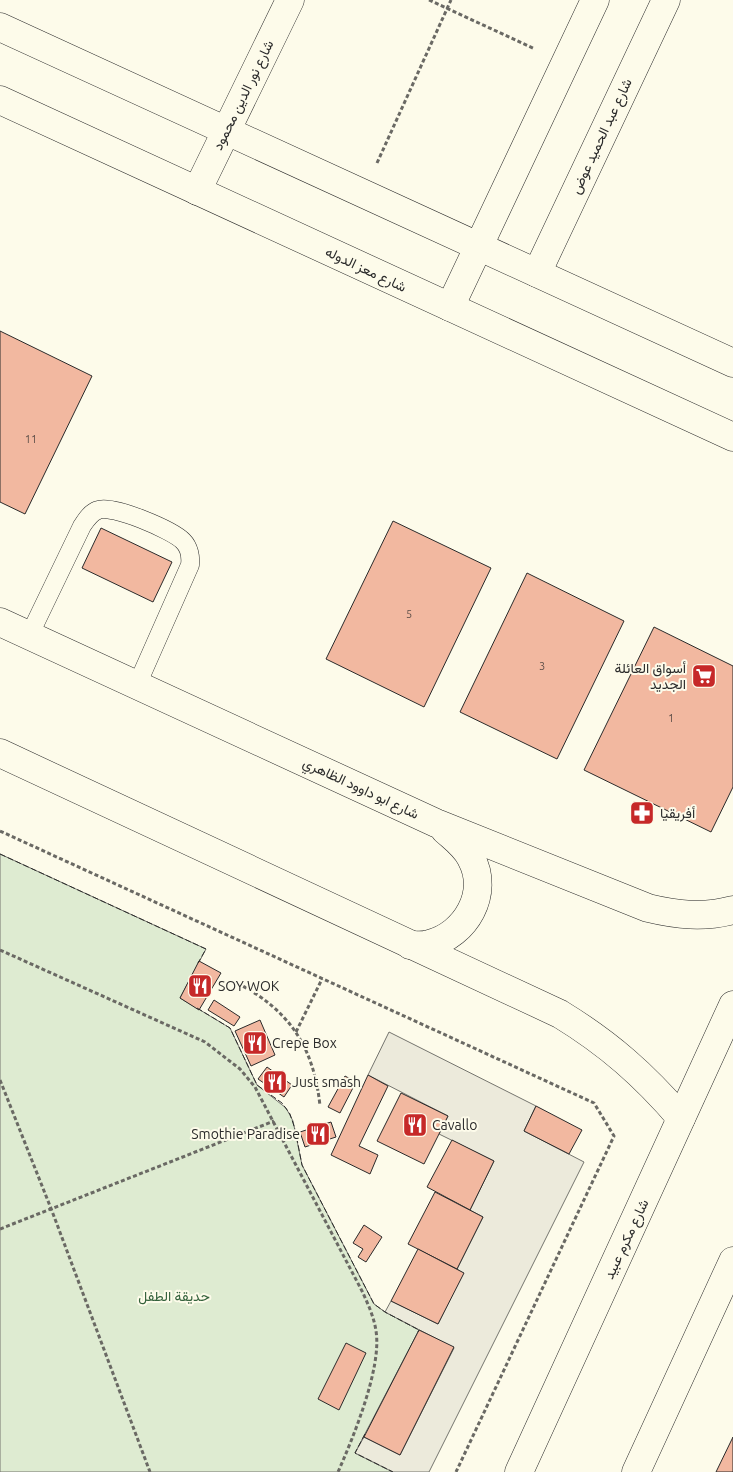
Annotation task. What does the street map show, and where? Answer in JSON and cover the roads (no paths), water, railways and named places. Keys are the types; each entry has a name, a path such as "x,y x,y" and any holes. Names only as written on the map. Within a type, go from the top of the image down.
{"street":[{"name":"شارع نور الدين محمود","path":"197,191 290,0"},
{"path":"450,307 477,246 595,0"},
{"name":"شارع عبد الحميد عوض","path":"537,272 666,0"},
{"path":"0,27 733,363"},
{"name":"شارع معز الدوله","path":"0,100 733,437"},
{"name":"شارع ابو داوود الظاهري","path":"0,622 436,823 648,908 671,914 694,916 717,914 733,910"},
{"path":"0,753 560,1014 591,1033 621,1055 652,1085 681,1118"},
{"path":"410,945 428,945 453,933 471,912 477,895 477,877 472,859 462,844 436,823"},
{"name":"شارع مكرم عبيد","path":"519,1472 733,1005"},
{"path":"636,1472 733,1261"}],"lane":[{"path":"29,636 88,516 97,510 108,508 118,510 176,535 188,548 190,566 138,685"}],"place":[{"name":"أسواق العائلة الجديد","path":"704,676"},
{"name":"أفريقيا","path":"642,813"},
{"name":"SOY WOK","path":"200,986"},
{"name":"Crepe Box","path":"255,1043"},
{"name":"Just smash","path":"275,1082"},
{"name":"Cavallo","path":"415,1125"},
{"name":"Smothie Paradise","path":"318,1134"}],"park label":[{"name":"حديقة الطفل","path":"174,1296"}]}
